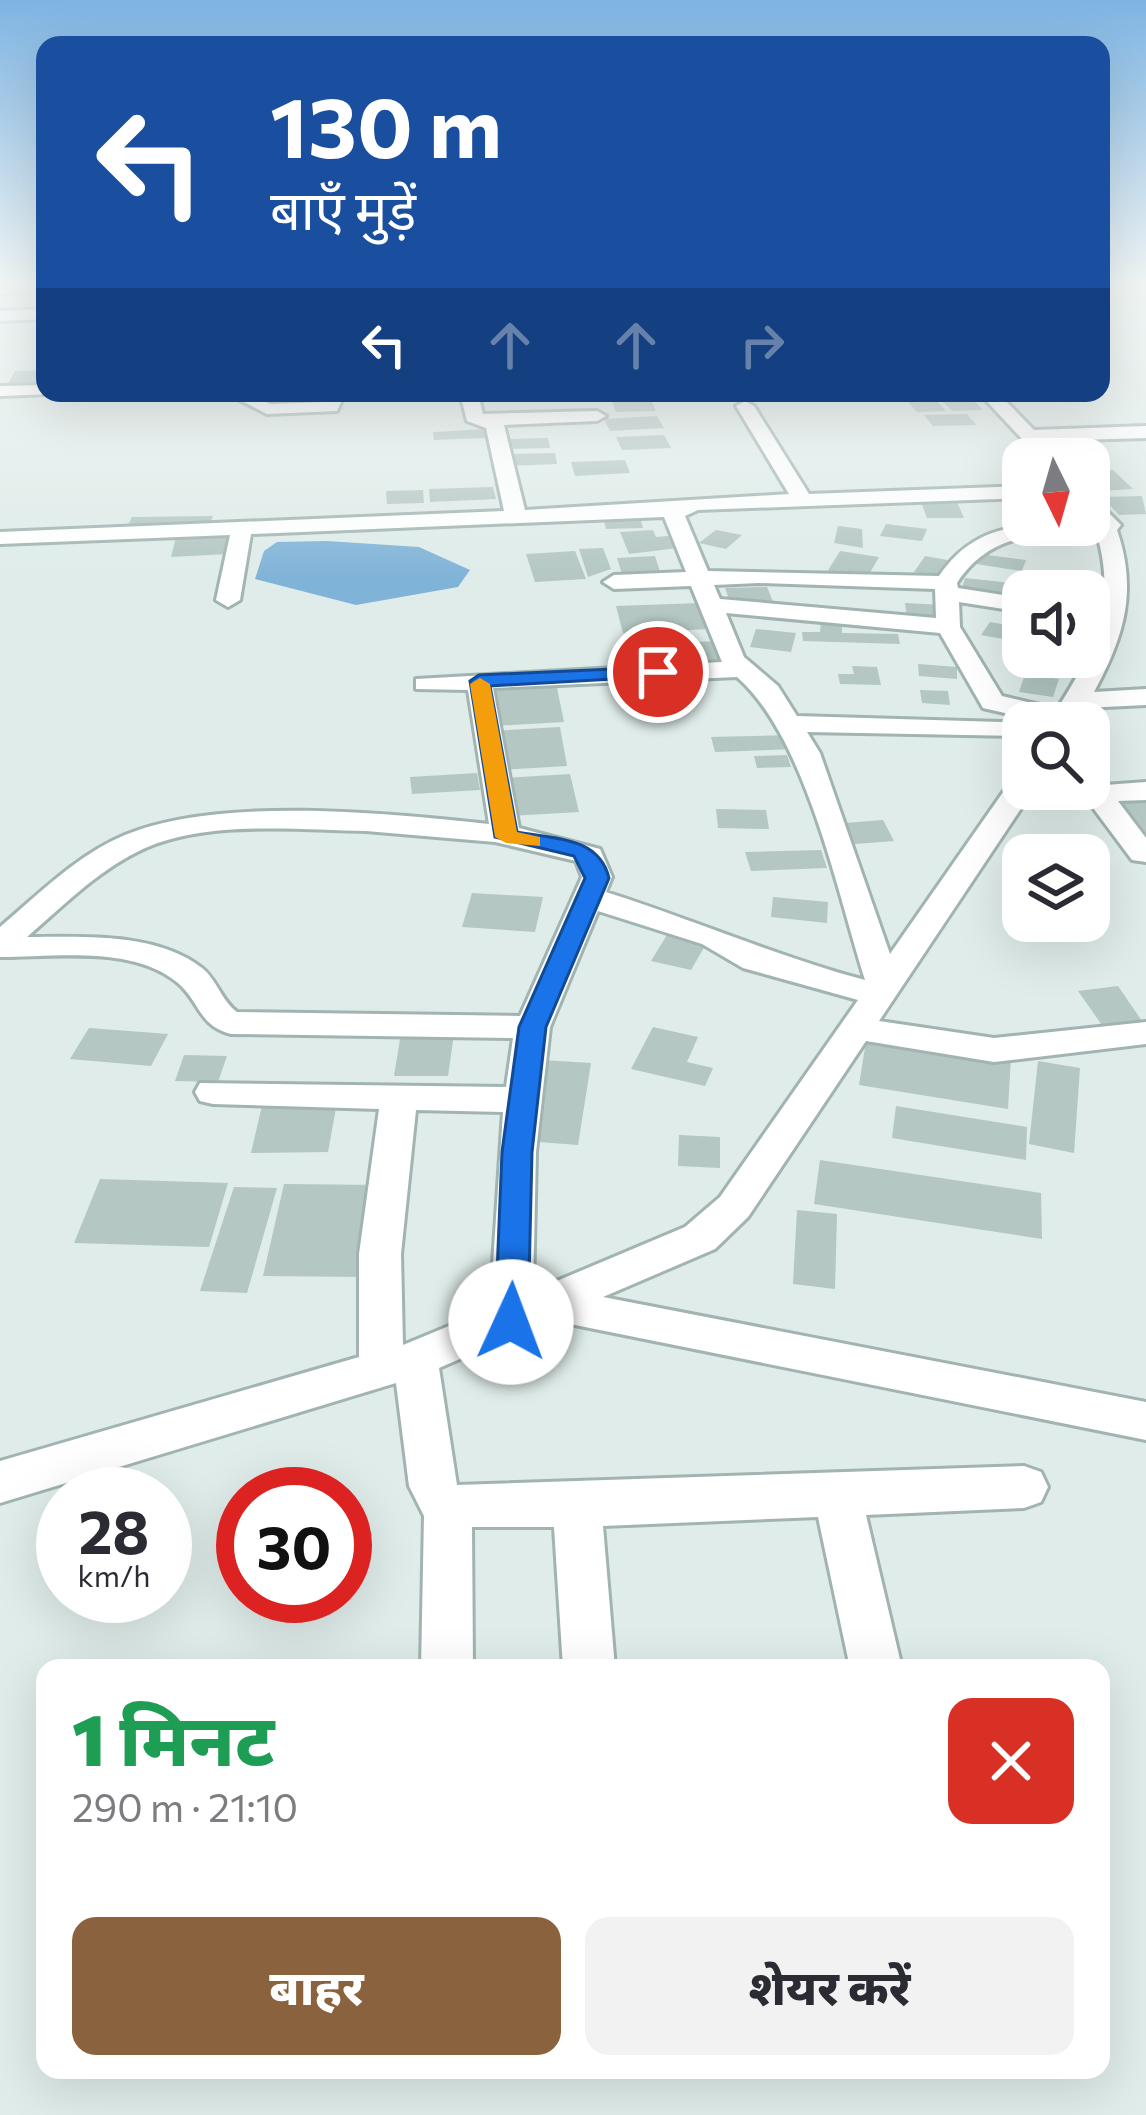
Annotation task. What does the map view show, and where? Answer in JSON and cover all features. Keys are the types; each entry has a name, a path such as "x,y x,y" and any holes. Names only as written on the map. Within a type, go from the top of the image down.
{"street":[{"path":"0,391 36,390"},
{"path":"257,402 277,410 333,407 334,402"},
{"path":"470,402 471,415 495,425 516,517"},
{"path":"997,402 1030,436 1146,432"},
{"path":"745,406 801,498"},
{"path":"481,420 597,416"},
{"path":"0,538 241,531 674,510 695,504 801,498 1002,493"},
{"path":"674,510 738,669 764,686 790,724 813,773 880,988"},
{"path":"1076,702 1113,644 1121,613 1126,564 1110,525"},
{"path":"228,600 241,531"},
{"path":"1002,532 977,547 946,588 948,627 992,702 1002,704"},
{"path":"614,582 701,577 946,588 1002,600"},
{"path":"713,606 774,607 948,627"},
{"path":"1110,612 1121,613"},
{"path":"425,684 738,669"},
{"path":"479,681 506,837"},
{"path":"1110,705 1146,697"},
{"path":"790,724 1002,728"},
{"path":"1110,790 1146,791"},
{"path":"0,1482 398,1364 674,1253 712,1228 734,1207 1005,810"},
{"path":"1110,810 1144,854"},
{"path":"0,945 145,837 287,819 506,837 589,854 597,878 532,1027 523,1100 511,1322"},
{"path":"588,898 714,937 755,961 880,988"},
{"path":"0,945 72,948 164,963 195,979 219,1019 246,1025 532,1027"},
{"path":"854,1028 994,1050 1146,1033"},
{"path":"213,1092 523,1100"},
{"path":"399,1096 380,1254 398,1364 433,1486 448,1507 447,1659"},
{"path":"553,1304 1146,1420"},
{"path":"448,1507 577,1506 1024,1486"},
{"path":"837,1495 874,1659"},
{"path":"577,1506 589,1659"}],"water":[{"path":"277,542 419,547 470,570 458,587 356,605 255,579 264,551"}],"building":[{"path":"9,382 36,382 36,388 5,389"},
{"path":"282,402 330,402 330,406 282,407"},
{"path":"612,402 652,402 656,411 616,412"},
{"path":"908,402 938,402 946,411 917,412"},
{"path":"943,402 975,402 983,410 952,411"},
{"path":"967,414 976,425 933,426 924,415"},
{"path":"657,416 664,428 610,431 604,419"},
{"path":"484,429 486,438 434,440 433,432"},
{"path":"664,435 671,448 622,450 616,437"},
{"path":"548,438 550,448 504,449 503,439"},
{"path":"555,453 557,464 505,466 504,454"},
{"path":"625,460 630,473 575,476 571,462"},
{"path":"1113,470 1133,489 1110,490"},
{"path":"493,487 496,499 430,502 429,489"},
{"path":"423,490 424,503 387,504 386,491"},
{"path":"1142,496 1146,514 1119,515 1110,505 1110,497"},
{"path":"921,502 957,502 964,518 927,518"},
{"path":"639,515 643,528 606,529 603,516"},
{"path":"213,516 207,530 125,531 132,517"},
{"path":"886,524 927,529 922,541 880,536"},
{"path":"838,526 862,529 863,548 834,543"},
{"path":"653,530 656,537 680,535 686,547 629,554 620,532"},
{"path":"716,530 742,535 726,549 699,543"},
{"path":"231,534 228,554 171,557 176,537"},
{"path":"603,548 611,569 588,577 579,549"},
{"path":"575,551 586,579 535,582 526,554"},
{"path":"840,551 879,557 867,578 827,572"},
{"path":"973,553 1026,560 1022,570 963,562"},
{"path":"655,556 660,572 622,574 617,558"},
{"path":"925,556 953,561 942,577 914,572"},
{"path":"965,578 1002,582 1002,592 962,588"},
{"path":"767,587 774,604 731,605 725,588"},
{"path":"701,603 710,629 623,633 616,606"},
{"path":"905,603 945,605 946,620 907,619"},
{"path":"822,614 842,616 842,633 898,634 900,644 803,641 802,632 820,632"},
{"path":"990,622 1002,624 1002,639 981,635"},
{"path":"756,629 796,633 791,652 750,647"},
{"path":"714,641 725,665 629,671 620,647"},
{"path":"918,664 957,667 957,679 919,676"},
{"path":"852,666 877,667 881,685 840,684 838,674 854,674"},
{"path":"1024,678 1059,679 1053,697 1019,692"},
{"path":"556,683 564,722 493,726 488,686"},
{"path":"920,690 948,691 950,705 922,703"},
{"path":"560,727 567,766 498,770 493,731"},
{"path":"789,735 794,749 715,752 711,737"},
{"path":"787,755 791,767 757,768 754,756"},
{"path":"477,773 480,790 412,794 410,777"},
{"path":"570,774 579,812 510,816 504,778"},
{"path":"1146,798 1146,837 1139,838 1114,800"},
{"path":"716,809 766,810 769,829 718,828"},
{"path":"883,820 894,841 842,845 832,824"},
{"path":"821,850 827,868 751,871 745,852"},
{"path":"472,893 543,897 535,932 462,927"},
{"path":"773,897 828,902 827,923 771,917"},
{"path":"670,930 709,939 691,970 651,961"},
{"path":"1118,986 1144,1024 1104,1028 1078,991"},
{"path":"402,1027 455,1027 448,1076 394,1076"},
{"path":"653,1027 698,1037 687,1062 713,1068 705,1086 631,1069"},
{"path":"89,1028 168,1034 151,1066 70,1059"},
{"path":"867,1035 1011,1057 1008,1109 859,1085"},
{"path":"184,1055 227,1056 218,1082 175,1081"},
{"path":"542,1060 591,1063 578,1145 526,1141"},
{"path":"1038,1061 1080,1068 1074,1153 1029,1144"},
{"path":"264,1097 338,1097 328,1152 251,1153"},
{"path":"896,1106 1027,1127 1026,1160 892,1138"},
{"path":"679,1135 720,1137 720,1168 678,1166"},
{"path":"820,1160 1041,1193 1042,1239 814,1204"},
{"path":"100,1179 228,1183 209,1247 74,1243"},
{"path":"284,1184 381,1185 366,1277 263,1276"},
{"path":"234,1187 277,1188 247,1293 200,1291"},
{"path":"797,1210 837,1214 835,1289 793,1284"}],"slow traffic":[{"path":"480,684 506,837 532,841"}],"route":[{"path":"511,1322 517,1152 532,1027 597,878 589,854 506,837 479,681 658,672"}]}
